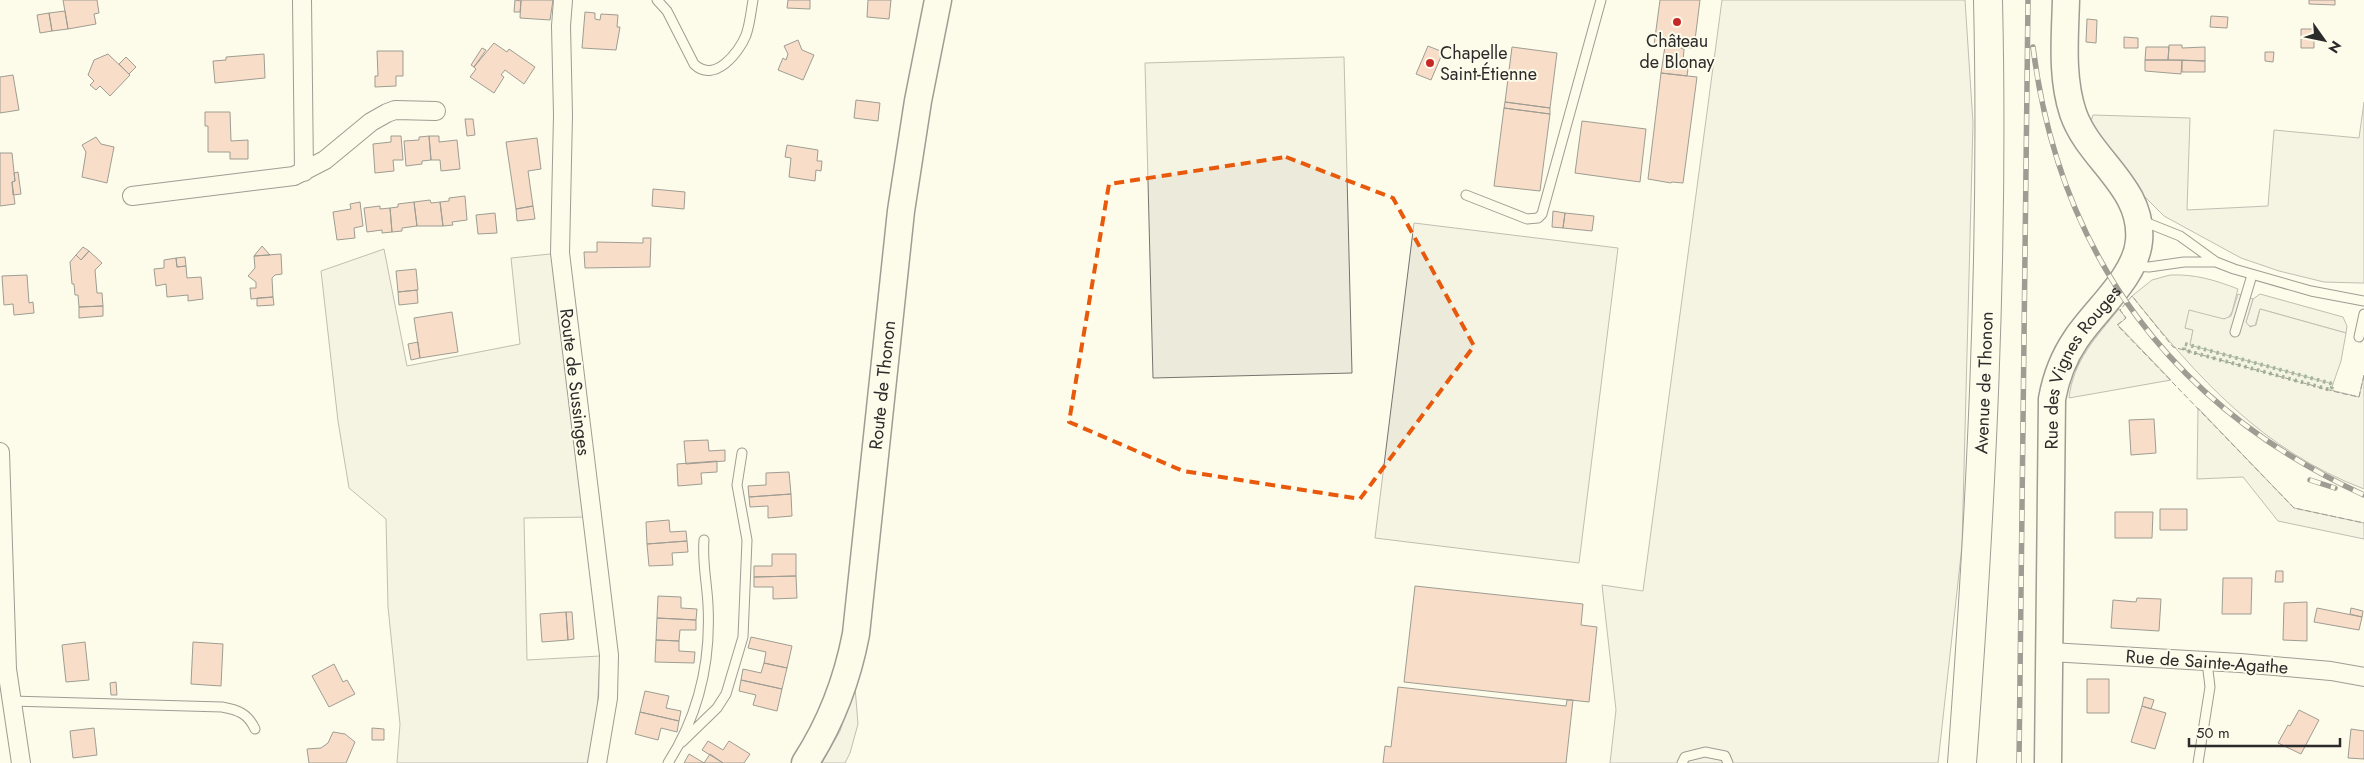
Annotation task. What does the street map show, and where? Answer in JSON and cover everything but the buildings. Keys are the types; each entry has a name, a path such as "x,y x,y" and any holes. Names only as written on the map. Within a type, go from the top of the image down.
{"main road":[{"name":"Avenue de Thonon","path":"1962,763 1973,610 1984,400 1989,166 1988,0"}],"street":[{"path":"302,0 304,172"},
{"name":"Route de Sussinges","path":"563,0 561,26 563,115 560,253 609,656 608,698 598,763"},
{"name":"Route de Thonon","path":"805,763 820,740 839,697 856,634 901,211 916,110 938,0"},
{"name":"Rue des Vignes Rouges","path":"2048,763 2060,653 2052,398 2058,373 2069,349 2131,266 2139,243 2138,219 2129,195 2086,140 2073,113 2065,70 2066,0"},
{"path":"132,196 283,179 304,172 325,160 378,117 395,110 436,111"},
{"path":"0,452 5,636 11,702 22,763"},
{"name":"Rue de Sainte-Agathe","path":"2060,653 2207,662 2331,672 2364,677"}],"lane":[{"path":"657,0 667,11 694,64 698,68 714,70 727,62 741,45 748,29 753,0"},
{"path":"1466,195 1527,219 1538,218 1542,214 1601,0"},
{"path":"2138,219 2180,236 2216,262 2252,275 2311,291 2364,301"},
{"path":"2131,266 2149,267 2184,262 2216,262"},
{"path":"2235,332 2252,275"},
{"path":"2359,337 2364,314"},
{"path":"682,742 717,708 726,694 742,637 748,540 737,485 742,453"},
{"path":"668,763 682,742 695,712 707,650 708,607 703,568 704,540"},
{"path":"2198,763 2210,687 2207,662"},
{"path":"11,702 222,708 247,715 255,729"},
{"path":"1682,763 1685,758 1705,752 1725,756 1728,763"}],"highlighted area":[{"path":"1286,157 1393,198 1474,346 1360,499 1183,471 1069,422 1109,184"}],"shaded area":[{"path":"1722,0 1965,0 1973,123 1962,546 1938,763 1610,763 1616,710 1602,585 1643,591"},
{"path":"1344,57 1352,373 1153,378 1145,63"},
{"path":"2364,102 2364,283 2324,282 2279,271 2241,258 2164,216 2144,196 2136,182 2090,124 2093,115 2190,118 2187,210 2268,206 2274,130 2359,138"},
{"path":"1414,223 1618,248 1579,563 1375,538"},
{"path":"384,249 407,366 520,344 511,258 560,253 592,517 524,518 527,660 600,656 597,716 589,763 397,763 400,724 388,607 386,519 349,488 338,421 321,271"},
{"path":"2170,275 2205,278 2238,289 2232,312 2228,318 2185,328 2193,330 2190,345 2333,384 2331,390 2359,397 2364,375 2364,489 2327,473 2263,433 2235,409 2182,356 2132,296 2152,280"},
{"path":"2238,294 2253,299 2246,322 2250,327 2256,325 2260,309 2346,333 2341,361 2333,384 2190,345 2193,330 2185,328 2189,310 2224,319 2231,316"},
{"path":"2260,294 2343,317 2347,326 2346,333 2260,309 2255,326 2247,326 2246,322 2253,299"},
{"path":"2119,309 2126,318 2118,325 2171,380 2069,398 2075,372 2087,350"},
{"path":"2198,408 2294,508 2364,523 2364,539 2278,521 2243,477 2197,479"},
{"path":"855,687 858,724 850,753 845,763 822,763 840,731"}],"railway":[{"path":"2019,763 2028,0"},
{"path":"2033,47 2047,123 2069,193 2099,258 2137,317 2183,370 2236,418 2296,459 2364,495"},
{"path":"2310,480 2335,488"}],"hedge":[{"path":"2185,344 2333,384 2331,390 2184,350 2185,344"}],"fence":[{"path":"2364,375 2359,397 2340,393 2173,347 2132,296 2120,310 2126,318 2117,325 2294,508 2364,523"}],"place":[{"name":"Château de Blonay","path":"1677,22"},
{"name":"Chapelle Saint-Étienne","path":"1430,63"}]}
